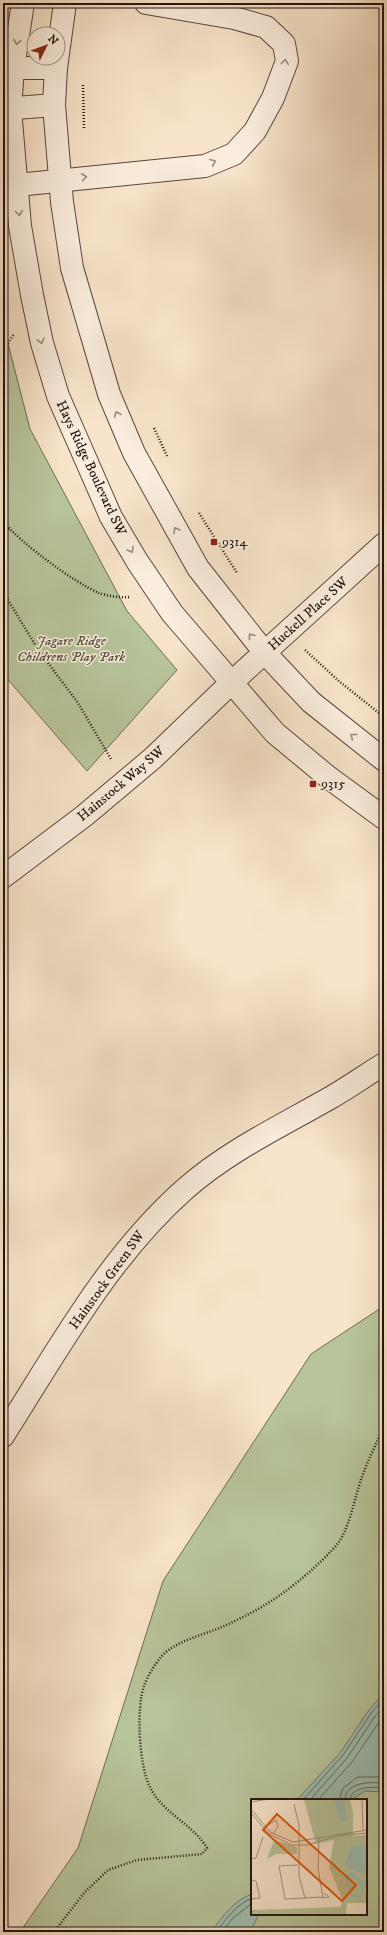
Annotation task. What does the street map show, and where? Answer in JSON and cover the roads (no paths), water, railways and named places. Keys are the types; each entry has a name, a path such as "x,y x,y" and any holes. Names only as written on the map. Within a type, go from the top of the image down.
{"street":[{"name":"Hays Ridge Boulevard SW","path":"23,3 8,68 7,109 17,185 20,226 42,343 58,396 111,517 137,561 172,613 275,733 328,777 384,818"},
{"path":"65,3 56,68 54,105 60,180 72,268 109,394 131,446 198,568 264,653 311,702 384,760"},
{"path":"17,185 205,166 234,154 255,131 273,98 287,61 284,44 266,27 234,18 146,3"},
{"path":"8,68 56,68"},
{"path":"7,109 54,105"},
{"name":"Huckell Place SW","path":"231,683 287,634 384,544"},
{"name":"Hainstock Way SW","path":"3,877 84,816 125,782 153,758 231,683"},
{"name":"Hainstock Green SW","path":"3,1436 102,1282 145,1227 186,1188 231,1155 331,1097 384,1064"}],"water":[{"path":"384,1693 384,1792 365,1791 353,1799 298,1799 340,1753 369,1710"},
{"path":"251,1894 251,1915 258,1915 250,1932 211,1932 234,1905"}],"place":[{"name":"9314","path":"214,542"},
{"name":"9315","path":"313,784"}],"park label":[{"name":"Jagare Ridge Childrens Play Park","path":"71,650"}]}
